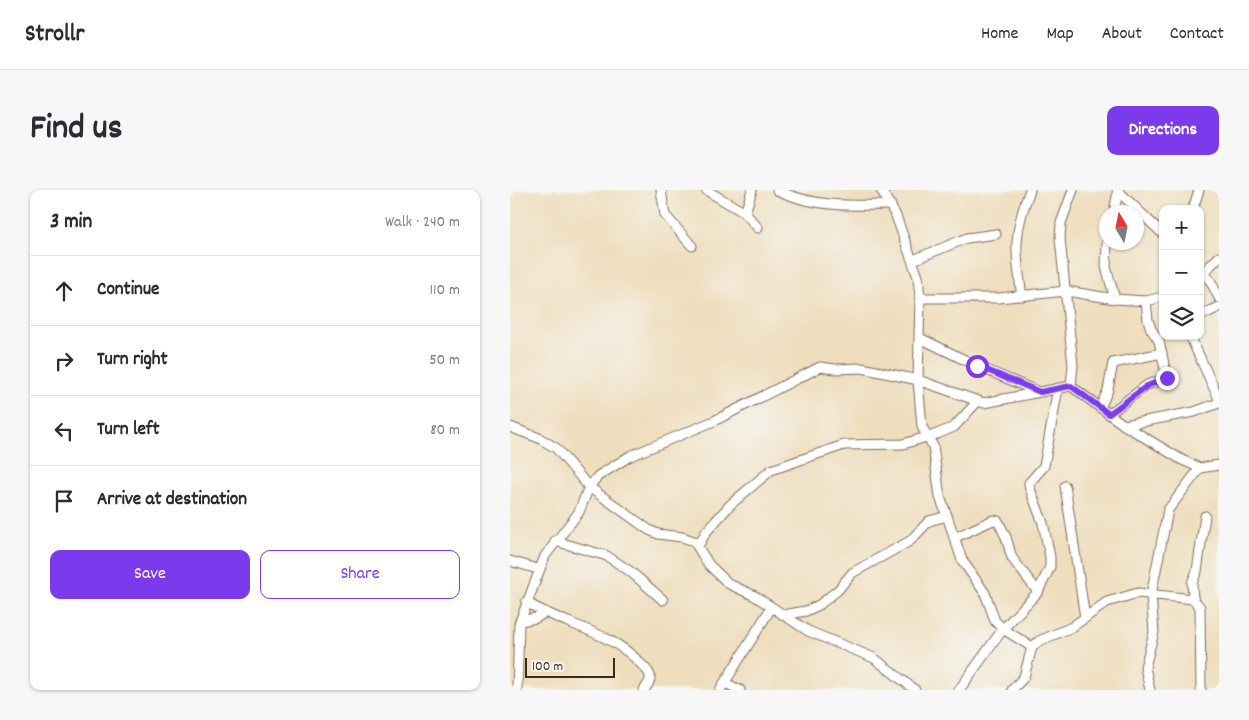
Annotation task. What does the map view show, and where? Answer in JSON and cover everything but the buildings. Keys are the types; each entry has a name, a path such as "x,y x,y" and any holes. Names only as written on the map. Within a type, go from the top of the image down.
{"street":[{"path":"661,190 665,215 692,246"},
{"path":"745,213 752,190"},
{"path":"777,190 795,198 823,203 891,205"},
{"path":"881,190 891,205 913,260 920,298 918,380 922,427 933,446"},
{"path":"1022,296 1016,248 1016,231 1030,190"},
{"path":"1071,386 1073,365 1060,239 1061,223 1073,190"},
{"path":"1115,205 1118,190"},
{"path":"1118,190 1159,230"},
{"path":"1193,205 1199,190"},
{"path":"712,191 745,213 758,228"},
{"path":"913,260 967,238 996,234"},
{"path":"1107,250 1106,267 1115,299"},
{"path":"1204,271 1219,257"},
{"path":"1204,276 1210,280 1219,298"},
{"path":"920,298 1022,296 1066,290 1115,299 1146,301 1159,298"},
{"path":"1109,414 1147,386 1167,378 1159,341 1151,329 1146,301"},
{"path":"1204,314 1219,307"},
{"path":"920,338 977,366 1040,392"},
{"path":"1124,425 1194,412 1219,401 1192,340"},
{"path":"1100,408 1108,390 1112,363 1162,352"},
{"path":"517,690 517,623 538,570 556,541 579,512 589,487 605,469 630,456 714,421 814,368 862,368 918,380 977,402 991,403 1071,386 1124,425 1200,468 1219,465"},
{"path":"959,690 1003,630 1038,592 1046,578 1050,557 1041,514 1029,484 1044,466 1058,388"},
{"path":"698,546 715,520 745,491 771,470 844,445 888,446 927,438 954,427 977,402"},
{"path":"510,427 538,438 556,448 589,487 649,530 666,536 689,538 698,546 708,565 722,580 755,596 770,608 808,631 874,658 909,688"},
{"path":"917,440 922,427"},
{"path":"937,434 933,446 940,497 962,560 985,593 992,616 1003,630 1032,647"},
{"path":"1150,690 1145,667 1154,632 1151,595 1168,510 1200,468"},
{"path":"1065,486 1085,618"},
{"path":"783,615 819,605 830,598 858,569 910,541 929,521 947,516"},
{"path":"1201,690 1200,607 1193,599 1192,582 1197,571 1205,516"},
{"path":"954,538 993,520 998,521 1006,537 1012,558 1038,592"},
{"path":"556,541 607,556 631,572 663,600"},
{"path":"510,561 538,570"},
{"path":"1012,690 1024,677 1032,647 1039,641 1085,618 1115,599 1138,593 1193,599"},
{"path":"526,602 544,613 600,635 629,651 649,674 650,680 644,690"},
{"path":"740,690 722,686 770,608"},
{"path":"517,623 536,618 544,613"}],"route":[{"path":"977,366 1040,392 1071,386 1109,414 1147,386 1167,378"}]}
